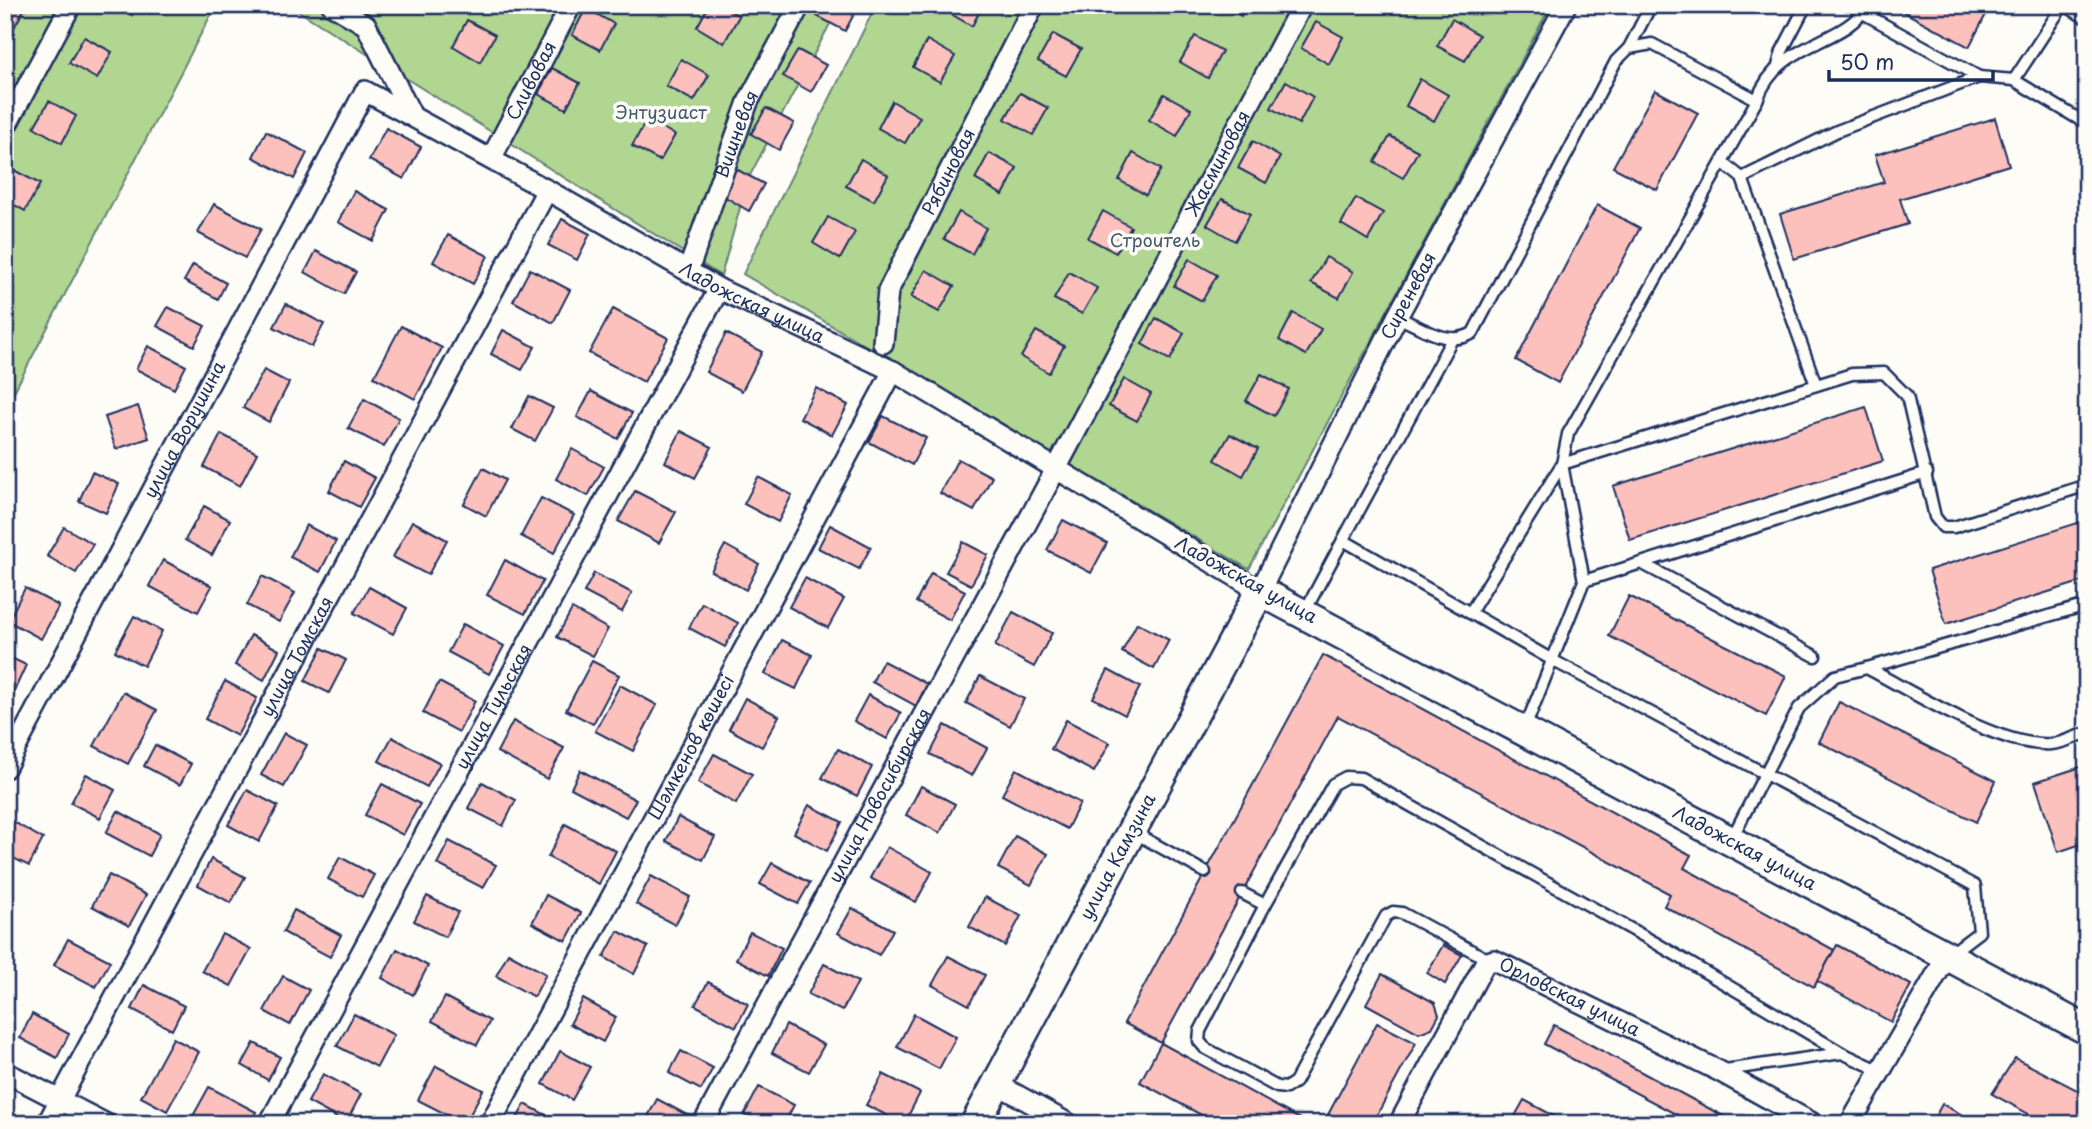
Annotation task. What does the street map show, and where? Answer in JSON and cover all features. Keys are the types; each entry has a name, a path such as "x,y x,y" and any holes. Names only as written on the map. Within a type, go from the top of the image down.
{"main road":[{"name":"Ладожская улица","path":"1260,590 2087,1030"},
{"name":"улица Камзина","path":"975,1124 1260,590"}],"street":[{"path":"5,128 71,5"},
{"path":"333,5 366,25 412,116"},
{"name":"Сливовая","path":"491,159 571,5"},
{"name":"Вишневая","path":"688,271 748,102 800,5"},
{"name":"Рябиновая","path":"883,344 888,291 1034,5"},
{"name":"Жасминовая","path":"1056,469 1301,5"},
{"name":"Сиреневая","path":"1260,590 1397,317 1566,5"},
{"name":"Ладожская улица","path":"365,91 547,190 719,289 893,371 1260,590"},
{"name":"улица Ворушина","path":"5,768 365,91"},
{"name":"улица Томская","path":"47,1124 547,190"},
{"name":"улица Тульская","path":"269,1124 719,289"},
{"name":"Шәмкенов көшесі","path":"490,1124 893,371"},
{"name":"улица Новосибирская","path":"703,1124 1056,469"},
{"path":"1850,1124 1947,956"},
{"name":"Орловская улица","path":"1399,1124 1489,960 1719,1071 1814,1124"},
{"path":"5,1072 106,1124"},
{"path":"997,1084 1069,1124"}],"lane":[{"path":"1397,317 1451,341 1462,340 1477,328 1616,61 1629,48 1651,5"},
{"path":"1778,66 1782,51 1806,5"},
{"path":"2014,80 2064,5 2087,19"},
{"path":"1470,613 1562,464 1568,434 1757,100 1764,82 1778,66 1865,9 1979,77"},
{"path":"1629,48 1652,44 1757,100"},
{"path":"1742,178 1837,131 1979,77 2014,80 2087,124"},
{"path":"1722,162 1742,178 1816,385"},
{"path":"1304,613 1451,341"},
{"path":"1562,464 1852,374 1884,373 1907,396 1927,473 1935,517 1943,527 1954,527 2087,485"},
{"path":"1523,732 1554,661 1584,581 1562,464"},
{"path":"1584,581 1927,473"},
{"path":"1343,540 1554,661 1975,886 1979,932 1947,956"},
{"path":"1643,564 1815,656"},
{"path":"1730,841 1799,708 1835,676 2087,605"},
{"path":"1867,668 1966,719 2014,739 2051,744 2087,733"},
{"path":"1489,960 1402,913 1393,912 1386,916 1295,1082 1286,1088 1277,1087 1205,1048 1199,1041 1200,1031 1265,905 1333,784 1346,776 1362,778 1654,942 1842,1053 1881,1070"},
{"path":"1133,832 1205,872"},
{"path":"1242,893 1265,905"},
{"path":"1719,1071 1842,1053"}],"green space":[{"path":"5,5 216,5 5,409"},
{"name":"Энтузиаст","path":"289,5 840,5 748,179 721,276"},
{"name":"Строитель","path":"876,5 1551,5 1249,569 743,274"}],"building":[{"path":"5,5 26,6 11,33 5,29"},
{"path":"115,5 137,5 132,15"},
{"path":"709,5 720,5 739,16 724,43 697,27"},
{"path":"823,5 859,5 845,31 817,16"},
{"path":"947,5 983,5 972,26 944,10"},
{"path":"1078,5 1104,5 1098,16"},
{"path":"1220,5 1247,5 1241,16"},
{"path":"1891,5 1991,5 1969,47"},
{"path":"586,8 614,24 600,50 572,35"},
{"path":"1452,19 1479,35 1465,61 1437,46"},
{"path":"467,20 495,35 480,62 453,46"},
{"path":"1316,22 1343,37 1329,64 1301,48"},
{"path":"1053,34 1081,49 1066,76 1038,61"},
{"path":"1195,36 1222,51 1208,78 1180,62"},
{"path":"84,37 112,52 97,79 69,63"},
{"path":"927,40 955,56 940,82 913,67"},
{"path":"798,50 826,65 811,92 783,76"},
{"path":"681,59 709,75 694,101 666,86"},
{"path":"552,68 580,83 566,109 538,94"},
{"path":"1420,79 1448,95 1434,121 1406,106"},
{"path":"1286,81 1313,97 1299,124 1271,108"},
{"path":"1655,90 1698,113 1657,190 1613,167"},
{"path":"1020,93 1048,108 1033,135 1005,119"},
{"path":"1164,94 1191,109 1177,136 1149,120"},
{"path":"49,101 76,116 62,143 34,127"},
{"path":"892,101 920,117 905,143 878,128"},
{"path":"766,108 794,123 779,150 751,134"},
{"path":"1995,118 2009,165 1900,199 1908,224 1794,259 1780,214 1884,182 1875,155"},
{"path":"647,119 675,135 660,161 632,146"},
{"path":"386,128 421,147 404,179 369,160"},
{"path":"266,131 307,153 294,179 253,157"},
{"path":"1390,136 1418,151 1403,178 1375,162"},
{"path":"1253,141 1280,157 1266,183 1238,168"},
{"path":"989,153 1017,168 1003,195 975,179"},
{"path":"1133,153 1161,169 1146,195 1119,180"},
{"path":"861,159 888,175 874,201 846,186"},
{"path":"12,169 40,184 25,211 5,200 5,181"},
{"path":"736,169 764,184 749,211 722,195"},
{"path":"354,191 389,210 373,241 338,222"},
{"path":"1356,198 1383,213 1368,240 1341,224"},
{"path":"1222,199 1250,214 1235,241 1207,225"},
{"path":"214,204 261,229 245,258 198,233"},
{"path":"1597,205 1640,228 1558,383 1516,360"},
{"path":"1103,211 1131,227 1116,253 1088,238"},
{"path":"959,212 986,228 972,254 944,239"},
{"path":"828,217 855,232 840,259 813,243"},
{"path":"562,219 590,234 577,260 548,245"},
{"path":"448,235 488,256 473,284 433,262"},
{"path":"316,251 356,272 344,294 305,272"},
{"path":"1326,257 1353,272 1339,298 1311,283"},
{"path":"1189,259 1217,275 1202,301 1174,286"},
{"path":"193,265 226,283 218,299 184,281"},
{"path":"530,269 570,290 553,323 513,301"},
{"path":"926,270 954,286 939,312 911,297"},
{"path":"1069,272 1097,288 1082,314 1054,299"},
{"path":"286,304 324,324 312,347 274,327"},
{"path":"168,307 205,326 194,346 157,326"},
{"path":"613,309 668,338 644,382 589,353"},
{"path":"1293,313 1321,329 1306,355 1279,340"},
{"path":"1156,318 1184,333 1170,360 1142,344"},
{"path":"401,326 442,348 415,399 374,377"},
{"path":"503,330 535,347 522,370 491,354"},
{"path":"1036,331 1064,346 1049,373 1021,357"},
{"path":"726,333 762,352 742,391 706,372"},
{"path":"148,346 186,366 174,389 136,369"},
{"path":"264,370 289,383 269,422 243,408"},
{"path":"1261,374 1289,389 1274,416 1246,401"},
{"path":"1124,379 1151,394 1137,421 1109,406"},
{"path":"816,388 848,405 832,435 800,418"},
{"path":"591,391 632,413 618,439 577,417"},
{"path":"529,396 553,408 535,441 512,429"},
{"path":"364,399 399,418 384,447 348,428"},
{"path":"138,406 149,438 116,449 105,417"},
{"path":"1866,407 1883,461 1630,540 1613,486"},
{"path":"883,416 926,438 912,465 869,442"},
{"path":"681,431 712,447 695,478 665,462"},
{"path":"221,434 257,453 240,486 204,467"},
{"path":"1230,434 1258,449 1243,476 1215,460"},
{"path":"572,449 604,467 588,496 556,479"},
{"path":"958,459 992,477 974,511 940,493"},
{"path":"344,461 375,478 359,507 329,491"},
{"path":"483,468 505,480 486,516 464,504"},
{"path":"92,472 119,484 106,513 79,501"},
{"path":"758,477 792,495 778,522 744,504"},
{"path":"635,491 676,512 659,543 618,521"},
{"path":"541,498 574,515 554,553 521,536"},
{"path":"204,506 230,520 212,555 185,540"},
{"path":"1063,520 1107,543 1091,573 1047,550"},
{"path":"2087,520 2087,580 1946,624 1929,570"},
{"path":"412,521 447,540 428,575 393,557"},
{"path":"306,525 336,541 320,572 290,557"},
{"path":"830,525 871,547 859,569 818,548"},
{"path":"64,527 93,544 76,573 47,556"},
{"path":"963,542 988,555 971,585 946,572"},
{"path":"725,545 759,564 746,590 711,571"},
{"path":"163,560 212,586 198,612 149,586"},
{"path":"505,560 543,581 525,614 487,595"},
{"path":"594,573 632,593 622,612 584,592"},
{"path":"931,573 965,591 950,620 916,602"},
{"path":"262,576 295,593 279,622 247,605"},
{"path":"805,578 844,599 828,628 789,607"},
{"path":"369,587 407,608 393,634 354,613"},
{"path":"25,588 59,606 41,639 8,621"},
{"path":"1629,596 1786,676 1766,716 1609,636"},
{"path":"702,603 738,623 725,647 689,628"},
{"path":"572,609 608,629 593,656 557,637"},
{"path":"1013,612 1052,633 1034,667 995,646"},
{"path":"134,616 162,631 144,666 115,651"},
{"path":"1137,623 1169,640 1154,669 1122,652"},
{"path":"463,624 504,646 489,674 448,652"},
{"path":"251,635 279,650 264,680 235,665"},
{"path":"782,640 812,655 796,689 765,674"},
{"path":"322,648 346,660 329,693 305,681"},
{"path":"5,655 26,665 11,698 5,696"},
{"path":"1323,655 1691,855 1684,868 1834,950 1814,987 1664,906 1670,894 1338,716 1161,1043 1124,1023"},
{"path":"592,661 619,675 593,724 566,710"},
{"path":"883,661 927,684 916,706 872,682"},
{"path":"1108,670 1140,687 1125,715 1093,698"},
{"path":"980,676 1024,699 1010,726 966,703"},
{"path":"225,681 257,698 237,736 205,719"},
{"path":"439,682 475,701 459,732 423,713"},
{"path":"620,685 657,705 633,751 595,731"},
{"path":"123,692 157,710 128,764 94,746"},
{"path":"868,695 901,713 887,739 854,721"},
{"path":"745,698 779,716 762,747 729,729"},
{"path":"1839,702 1996,781 1976,822 1819,742"},
{"path":"1066,720 1110,743 1094,772 1051,749"},
{"path":"513,721 564,748 547,779 497,752"},
{"path":"945,725 987,748 972,776 930,754"},
{"path":"284,733 307,745 284,787 261,775"},
{"path":"392,737 440,763 427,787 379,761"},
{"path":"155,745 191,764 180,785 144,766"},
{"path":"838,749 872,767 857,796 822,778"},
{"path":"714,754 752,774 736,804 698,783"},
{"path":"2087,765 2087,842 2058,852 2035,782"},
{"path":"1016,769 1080,803 1067,829 1002,795"},
{"path":"580,770 636,800 626,817 571,788"},
{"path":"86,774 115,790 100,818 71,803"},
{"path":"482,782 516,800 503,826 468,808"},
{"path":"382,784 420,804 403,835 365,815"},
{"path":"921,786 955,804 940,833 906,815"},
{"path":"247,790 278,806 259,842 228,825"},
{"path":"809,805 842,822 827,851 794,833"},
{"path":"118,811 160,834 149,856 106,833"},
{"path":"678,817 715,837 703,860 666,841"},
{"path":"12,821 43,839 29,866 5,854 5,833"},
{"path":"565,824 616,851 599,884 548,857"},
{"path":"1015,836 1048,854 1031,885 998,868"},
{"path":"449,841 496,865 483,888 437,864"},
{"path":"887,847 932,872 916,902 870,878"},
{"path":"340,857 374,875 362,897 328,879"},
{"path":"211,859 245,877 231,903 198,885"},
{"path":"772,863 810,883 798,904 760,884"},
{"path":"109,875 146,895 129,926 92,906"},
{"path":"651,876 690,897 675,925 636,904"},
{"path":"546,895 581,913 566,941 532,923"},
{"path":"427,896 458,912 445,937 414,921"},
{"path":"985,897 1021,916 1005,946 969,927"},
{"path":"852,908 893,930 879,955 838,933"},
{"path":"294,910 341,935 330,957 283,932"},
{"path":"618,931 648,947 634,974 604,957"},
{"path":"750,932 782,948 768,976 736,959"},
{"path":"222,934 251,949 231,986 202,971"},
{"path":"68,939 110,961 96,987 54,965"},
{"path":"1443,945 1462,955 1445,984 1427,973"},
{"path":"1837,945 1911,985 1891,1022 1817,981"},
{"path":"397,949 428,966 413,995 382,978"},
{"path":"508,953 546,974 534,997 496,976"},
{"path":"948,956 985,975 969,1005 932,985"},
{"path":"824,964 858,982 842,1011 808,994"},
{"path":"1382,974 1435,1003 1439,1015 1432,1028 1419,1033 1366,1004"},
{"path":"283,976 309,990 290,1025 264,1011"},
{"path":"708,982 748,1004 736,1027 695,1005"},
{"path":"144,985 184,1006 172,1030 132,1009"},
{"path":"445,997 490,1021 477,1045 432,1021"},
{"path":"583,999 616,1017 603,1042 570,1024"},
{"path":"32,1014 69,1034 57,1058 20,1038"},
{"path":"354,1014 394,1035 377,1067 337,1046"},
{"path":"914,1014 956,1037 939,1069 897,1047"},
{"path":"1377,1023 1416,1043 1372,1124 1323,1124"},
{"path":"786,1025 824,1045 809,1072 772,1053"},
{"path":"1554,1025 1738,1124 1694,1124 1544,1044"},
{"path":"173,1038 199,1052 167,1111 141,1097"},
{"path":"254,1043 280,1057 268,1080 242,1065"},
{"path":"1161,1043 1309,1124 1218,1124 1140,1082"},
{"path":"560,1051 590,1067 572,1100 543,1084"},
{"path":"681,1051 713,1068 701,1090 669,1073"},
{"path":"2015,1058 2087,1095 2087,1124 2047,1124 1992,1094"},
{"path":"436,1066 483,1090 465,1124 418,1100"},
{"path":"323,1074 361,1094 346,1123 308,1102"},
{"path":"883,1074 920,1093 904,1124 866,1105"},
{"path":"209,1087 256,1112 250,1124 209,1124 193,1116"},
{"path":"759,1087 794,1105 784,1124 760,1124 744,1115"},
{"path":"657,1099 687,1115 683,1124 644,1124"},
{"path":"1524,1100 1569,1124 1529,1124 1515,1116"},
{"path":"525,1104 561,1123 514,1124"},
{"path":"1942,1104 1979,1124 1931,1124"}]}
